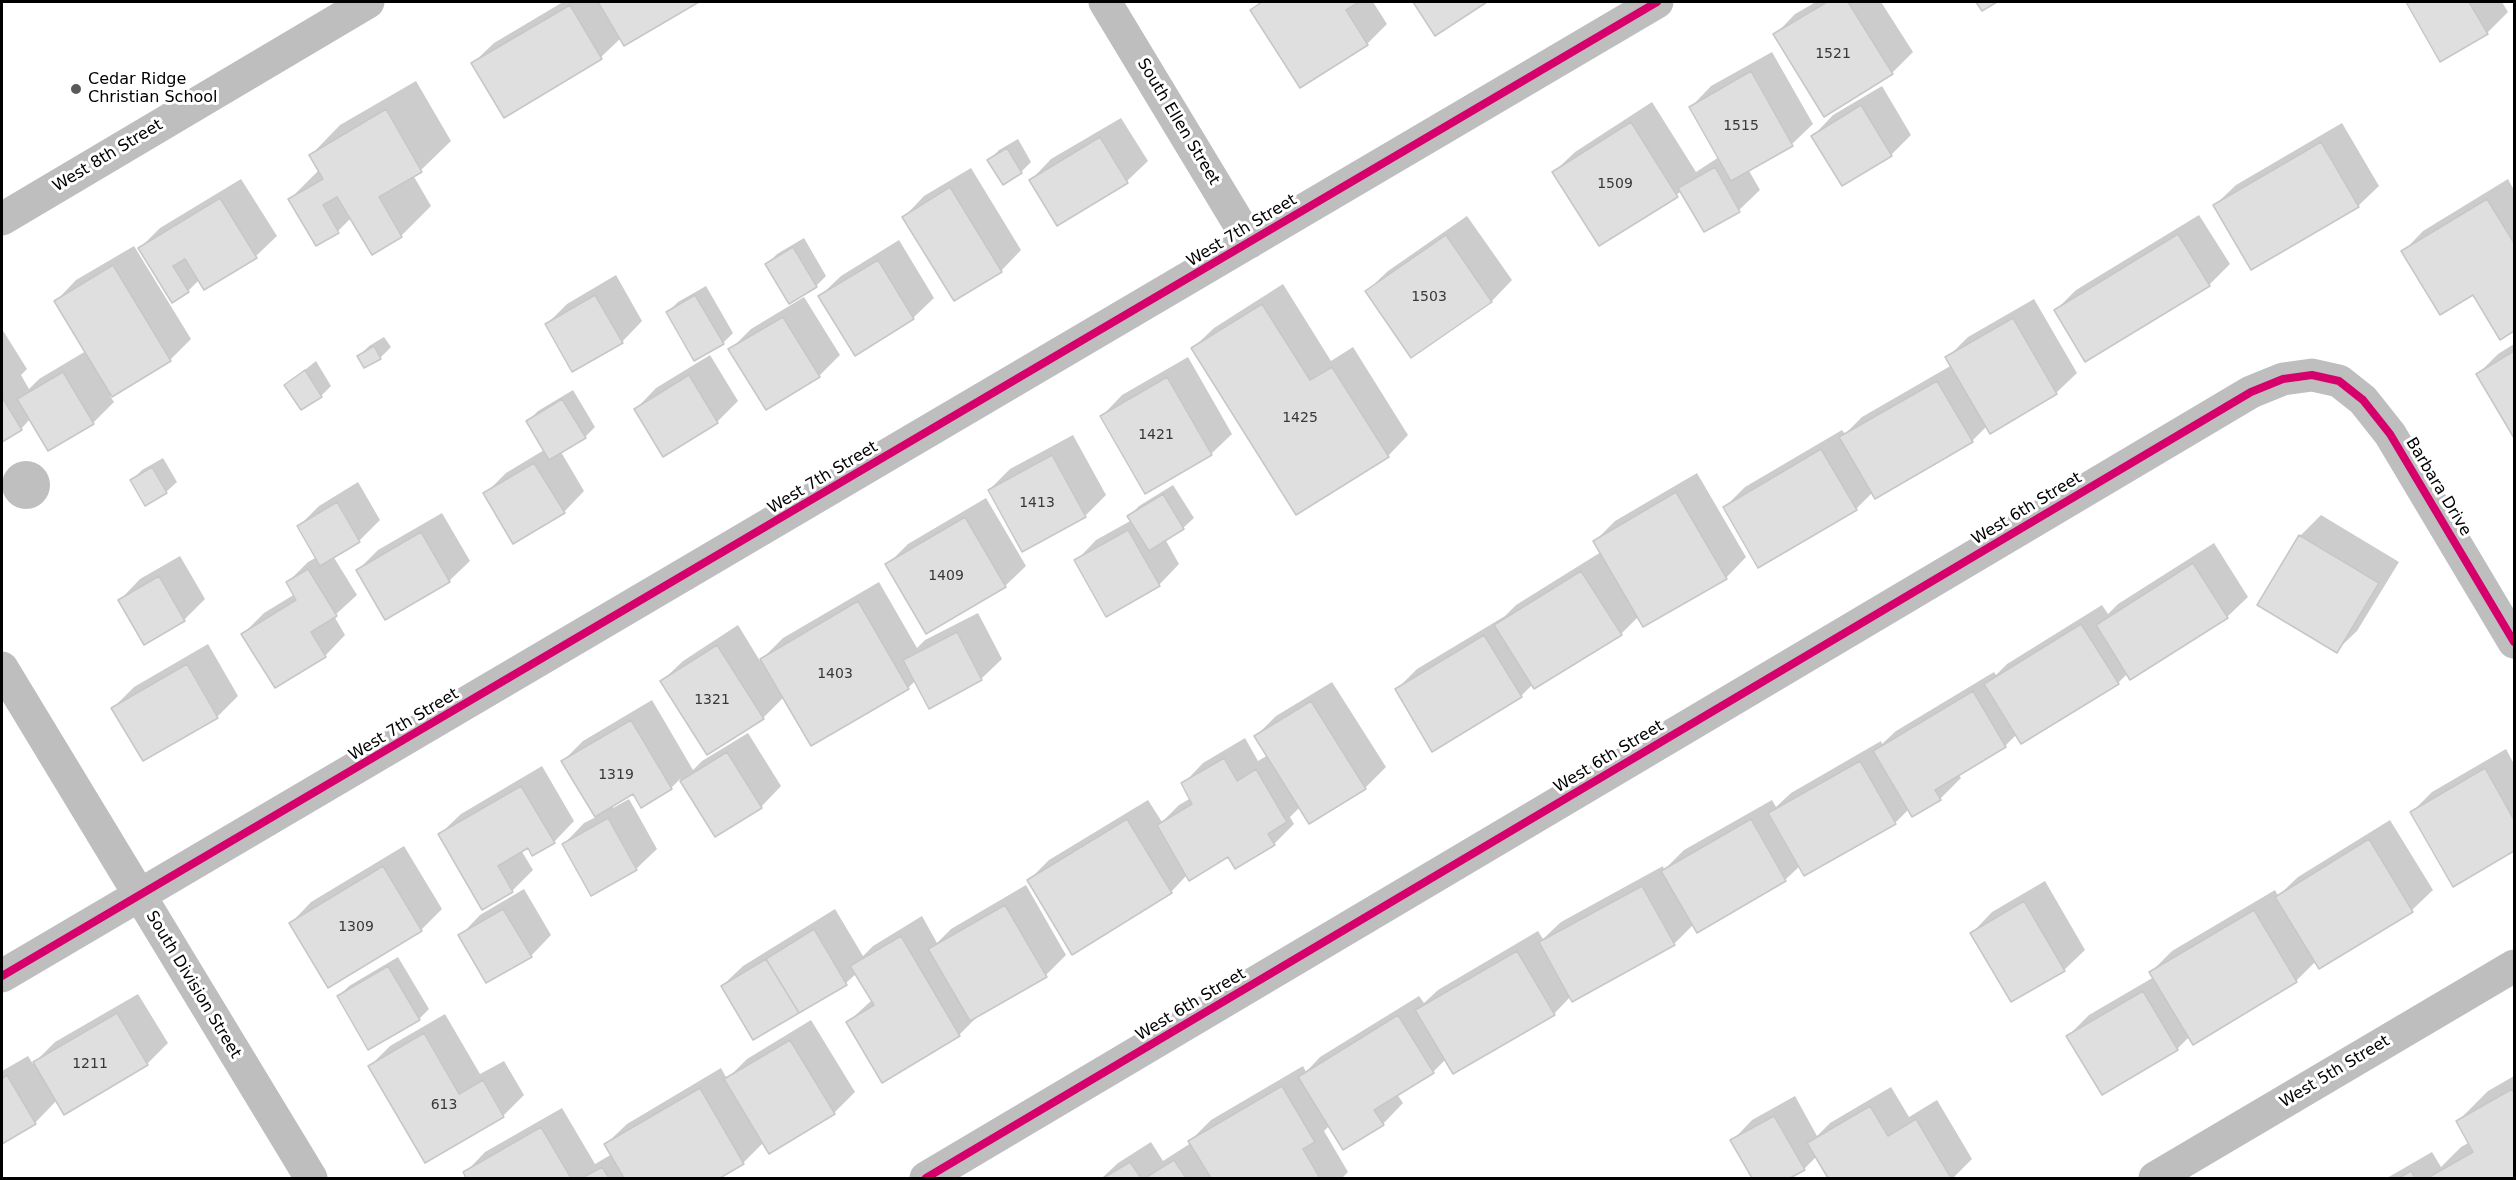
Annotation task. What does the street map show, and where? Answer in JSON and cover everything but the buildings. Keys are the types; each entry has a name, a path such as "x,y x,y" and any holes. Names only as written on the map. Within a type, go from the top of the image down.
{"street":[{"name":"West 8th Street","path":"2,219 368,2"},
{"name":"South Ellen Street","path":"1105,2 1250,242"},
{"name":"West 7th Street","path":"2,976 1657,2"},
{"name":"Barbara Drive","path":"2312,375 2339,381 2363,400 2390,434 2514,642"},
{"name":"West 6th Street","path":"926,1179 2241,398 2283,379 2312,375"},
{"name":"South Division Street","path":"2,668 311,1179"},
{"name":"West 5th Street","path":"2155,1179 2514,966"}],"shaded area":[{"path":"26,461 43,468 50,485 43,502 26,509 9,502 2,485 9,468"}],"cycle path":[{"path":"2,976 1657,2"},
{"path":"926,1178 2251,392 2283,379 2312,375 2339,381 2363,400 2390,434 2514,642"}],"place":[{"name":"Cedar Ridge Christian School","path":"76,89"}]}
